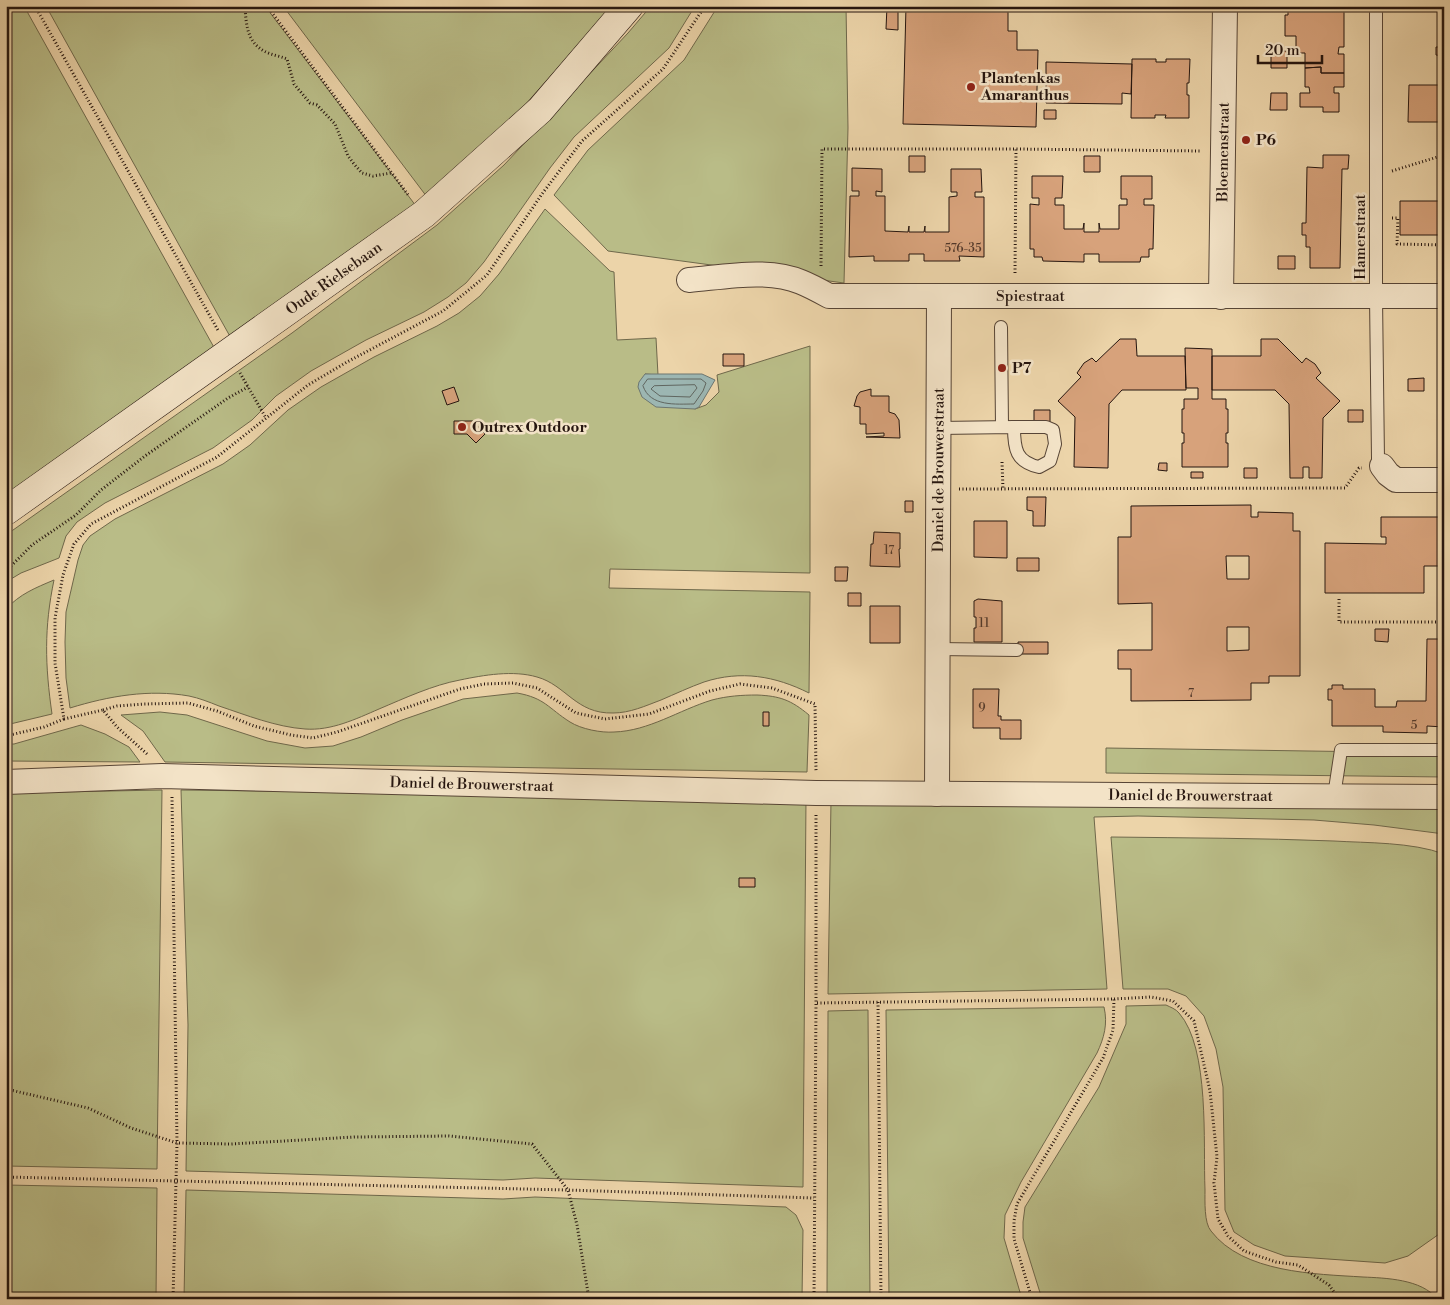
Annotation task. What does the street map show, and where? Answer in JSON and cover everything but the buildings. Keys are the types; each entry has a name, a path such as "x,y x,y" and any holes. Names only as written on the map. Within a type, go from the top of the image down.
{"street":[{"name":"Oude Rielsebaan","path":"6,511 231,353 424,214 540,110 629,6"},
{"name":"Bloemenstraat","path":"1222,297 1225,6"},
{"name":"Spiestraat","path":"689,280 740,275 767,275 800,281 829,296 1444,296"},
{"name":"Daniel de Brouwerstraat","path":"937,794 939,296"},
{"path":"1382,466 1396,480 1444,480"},
{"name":"Daniel de Brouwerstraat","path":"6,782 162,776 816,793 1444,797"}],"lane":[{"name":"Hamerstraat","path":"1376,6 1378,459 1382,466"},
{"path":"938,428 1008,427 1001,328"},
{"path":"937,649 1017,650"},
{"path":"1334,796 1341,750 1444,750"}],"path":[{"path":"35,6 231,353"},
{"path":"245,6 249,36 255,45 264,51 287,59 294,84 310,103 317,105 335,124 348,156 354,164 362,173 373,176 391,173"},
{"path":"267,6 391,173 424,214"},
{"path":"64,719 55,663 55,618 63,575 74,544 91,524 217,457 308,385 443,311 487,275 542,194 582,140 663,69 705,6"},
{"path":"821,292 822,149 1223,152"},
{"path":"1015,296 1016,149"},
{"path":"1377,176 1444,155"},
{"path":"1376,218 1398,218 1397,244 1444,245"},
{"path":"6,571 32,545 76,515 101,490 145,456 228,398 248,387 266,418"},
{"path":"938,489 1345,488 1359,468 1382,466"},
{"path":"1339,599 1339,622 1444,622"},
{"path":"6,736 103,710 144,704 188,703 217,711 254,726 291,736 313,738 337,732 460,688 484,684 513,683 538,688 576,713 605,719 649,714 710,690 740,684 772,688 815,704 816,1003 814,1299"},
{"path":"103,710 117,727 152,758 172,792 177,1143 173,1299"},
{"path":"816,1003 1114,999 1151,996 1173,1001 1194,1021 1210,1091 1217,1157 1214,1183 1218,1219 1228,1236 1244,1251 1276,1262 1298,1265 1329,1285 1339,1299"},
{"path":"1032,1299 1014,1239 1014,1221 1018,1204 1103,1058 1113,1030 1114,999"},
{"path":"878,1002 881,1299"},
{"path":"6,1089 88,1108 131,1128 177,1143 231,1144 354,1137 449,1136 532,1144 568,1190 589,1299"},
{"path":"6,1177 568,1190 814,1198"}],"green space":[{"path":"6,6 24,6 216,351 6,501"},
{"path":"46,6 265,6 416,206 232,340"},
{"path":"283,6 613,6 523,107 427,197"},
{"path":"651,6 695,6 669,48 574,137 484,262 466,283 424,312 366,340 311,371 276,396 252,420 213,448 105,503 77,522 66,536 59,558 21,573 6,582 6,535 292,333 437,225 504,165"},
{"path":"718,6 846,6 848,128 844,283 608,251 554,195 588,150 684,60"},
{"path":"545,209 610,271 614,272 617,340 656,338 658,375 645,374 695,409 706,405 719,392 717,375 810,346 810,573 610,569 609,588 810,592 809,693 771,679 731,676 704,682 637,709 613,713 590,709 556,686 537,677 518,674 498,674 440,685 343,724 315,729 294,728 272,723 196,698 174,694 159,693 114,697 70,708 66,678 66,612 78,560 83,545 90,536 115,519 223,464 250,445 288,410 321,387 459,313 480,296 499,274"},
{"path":"54,580 47,631 48,679 52,714 6,725 6,609 22,595"},
{"path":"517,693 546,704 580,727 603,732 627,731 639,728 700,704 718,699 751,695 779,698 791,702 809,715 807,772 165,762 143,731 121,715 160,712 187,715 267,741 305,748 333,746 463,699"},
{"path":"81,725 105,734 129,747 140,762 6,761 6,744 14,744"},
{"path":"1106,748 1444,753 1444,777 1106,773"},
{"path":"162,790 157,1169 6,1166 6,793"},
{"path":"181,790 806,798 803,1187 535,1178 503,1180 186,1171 188,1025"},
{"path":"831,800 1444,805 1444,834 1314,820 1138,816 1094,817 1107,989 828,994"},
{"path":"1111,837 1278,839 1375,843 1418,847 1444,854 1442,1232 1408,1256 1385,1263 1285,1256 1254,1245 1234,1232 1225,1210 1223,1087 1216,1049 1204,1016 1186,996 1168,989 1123,989"},
{"path":"1166,1005 1179,1013 1189,1029 1196,1049 1203,1097 1205,1212 1211,1231 1225,1245 1260,1263 1302,1272 1403,1281 1422,1287 1437,1299 1042,1299 1023,1238 1025,1207 1099,1087 1126,1024 1126,1006"},
{"path":"1104,1007 1105,1031 1097,1053 1021,1182 1005,1215 1004,1238 1022,1299 889,1299 886,1010"},
{"path":"868,1010 870,1299 827,1299 828,1011"},
{"path":"6,1185 157,1188 156,1299 6,1299"},
{"path":"186,1190 503,1199 535,1197 786,1207 796,1215 803,1230 802,1299 184,1299"}],"water":[{"path":"645,374 702,374 715,380 699,407 695,409 656,407 642,397 638,387"}],"place":[{"name":"Plantenkas Amaranthus","path":"971,87"},
{"name":"P6","path":"1246,140"},
{"name":"P7","path":"1002,368"},
{"name":"Outrex Outdoor","path":"462,427"}]}
